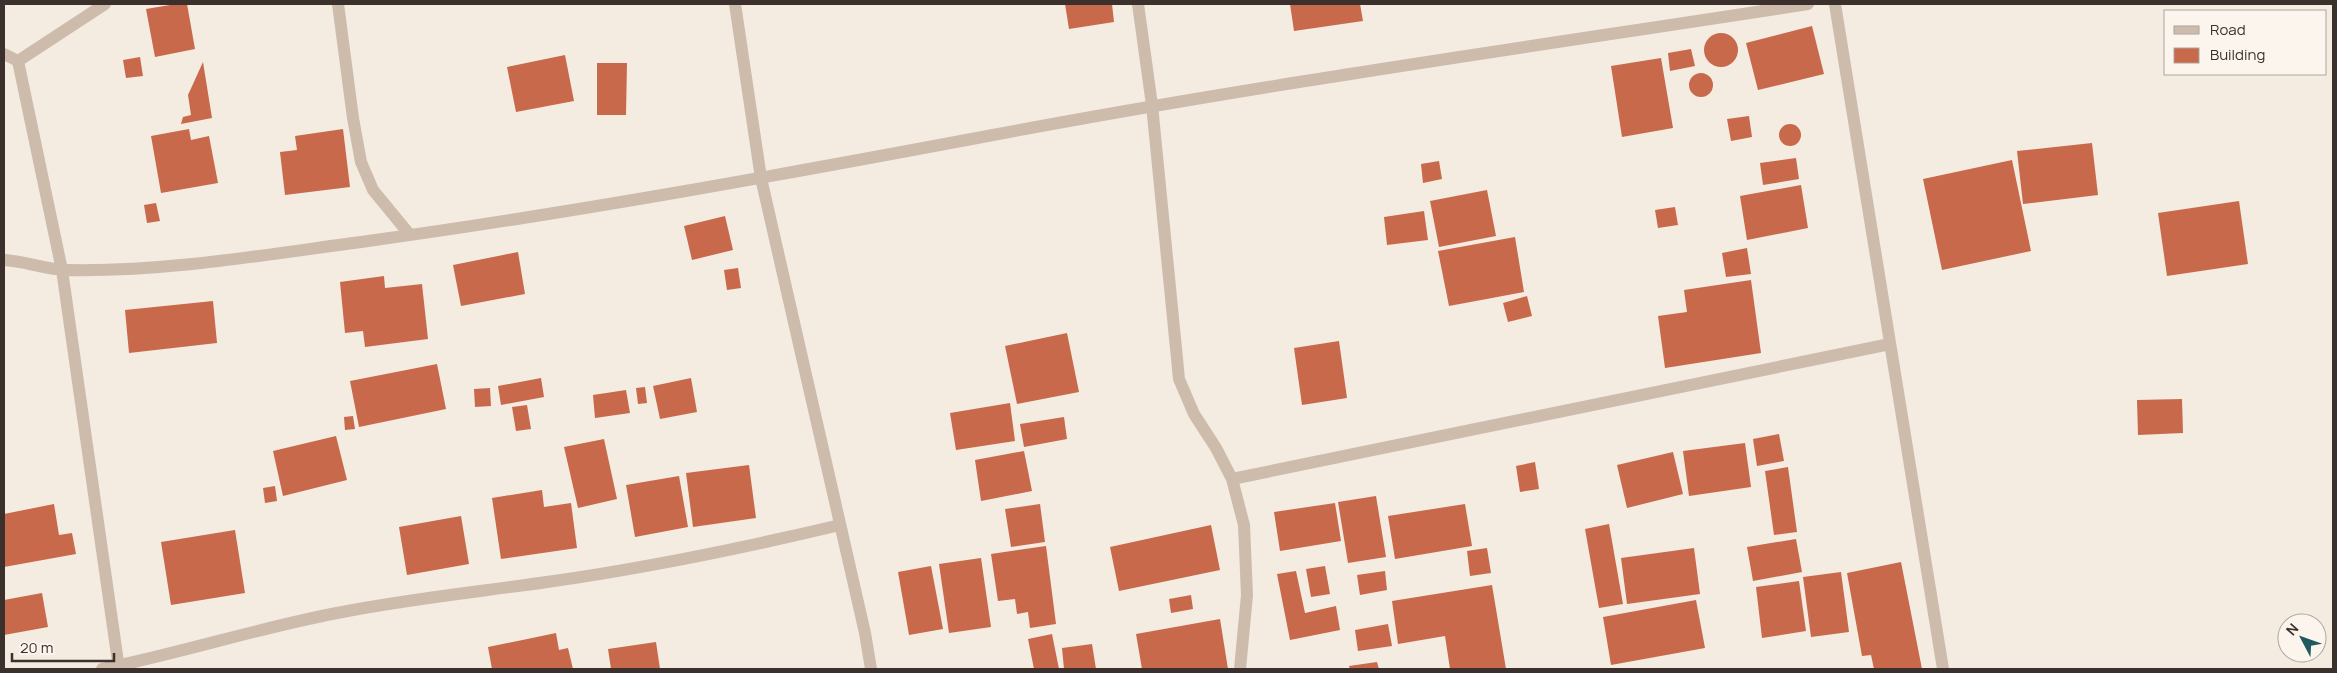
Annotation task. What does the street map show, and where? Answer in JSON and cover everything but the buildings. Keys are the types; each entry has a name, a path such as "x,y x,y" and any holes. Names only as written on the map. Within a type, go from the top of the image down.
{"street":[{"path":"18,61 104,4"},
{"path":"338,4 353,118 361,162 373,190 410,235"},
{"path":"735,4 761,178 865,633 871,669"},
{"path":"1138,4 1152,105 1179,379 1194,414 1216,448 1232,479 1244,525 1247,586 1240,669"},
{"path":"4,260 19,261 62,270 176,266 410,235 565,213 1152,105 1808,4"},
{"path":"1835,4 1943,669"},
{"path":"4,54 18,61"},
{"path":"18,61 62,270 118,668"},
{"path":"1232,479 1890,344"},
{"path":"102,669 118,668 254,630 337,613 421,598 548,582 713,555 840,525"}]}
